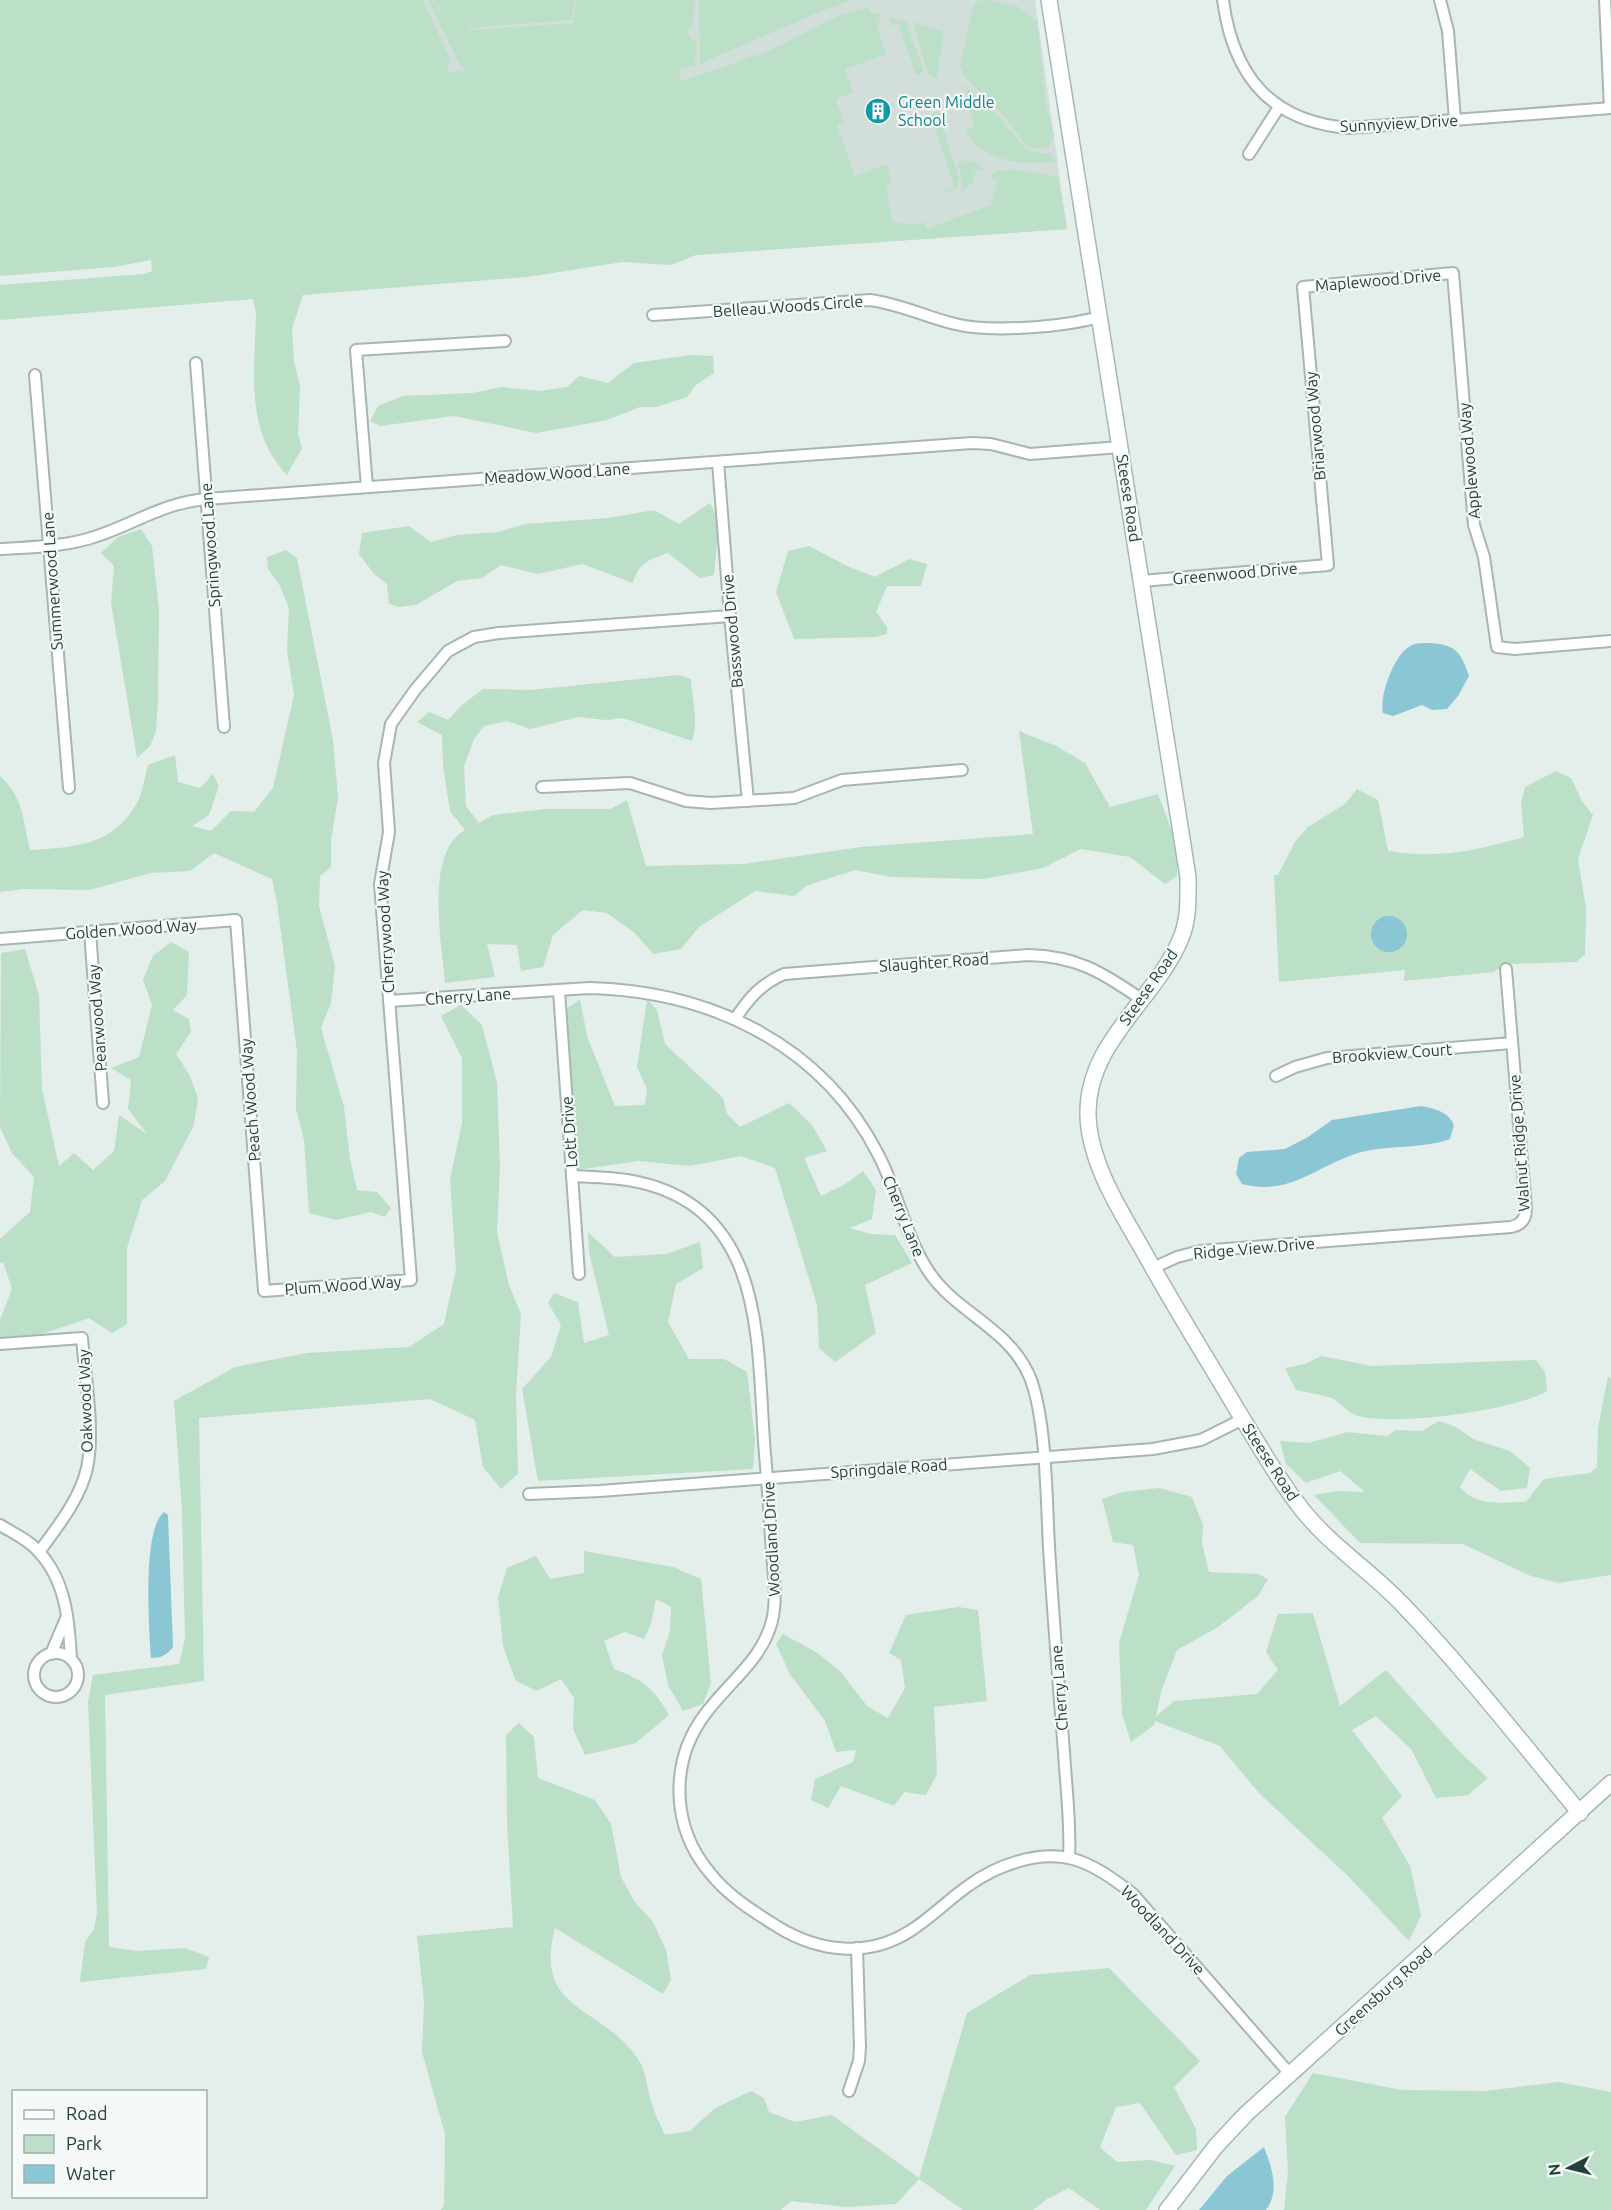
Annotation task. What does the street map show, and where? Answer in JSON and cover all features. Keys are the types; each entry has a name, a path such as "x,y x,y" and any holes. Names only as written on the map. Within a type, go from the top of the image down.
{"street":[{"name":"Steese Road","path":"1049,0 1179,810 1188,896 1186,921 1179,941 1160,975 1141,999 1098,1064 1091,1084 1088,1116 1091,1141 1102,1171 1153,1268 1289,1492 1313,1523 1387,1589 1424,1627 1580,1813"},
{"name":"Sunnyview Drive","path":"1223,0 1227,27 1238,60 1258,88 1279,107 1317,123 1349,128 1610,108"},
{"path":"1440,0 1448,32 1455,120"},
{"path":"1605,0 1610,108"},
{"path":"1250,154 1279,107"},
{"name":"Maplewood Drive","path":"1303,287 1454,273"},
{"name":"Applewood Way","path":"1454,273 1474,525 1486,567 1497,647 1515,650 1611,641"},
{"name":"Briarwood Way","path":"1303,287 1328,565"},
{"name":"Belleau Woods Circle","path":"653,315 870,300 894,304 957,325 980,328 1067,323 1099,317"},
{"path":"367,487 356,350 505,341"},
{"name":"Springwood Lane","path":"196,363 224,727"},
{"name":"Summerwood Lane","path":"36,375 69,788"},
{"name":"Meadow Wood Lane","path":"0,549 49,546 95,537 156,510 206,499 972,443 991,444 1030,454 1120,447"},
{"name":"Basswood Drive","path":"718,462 748,801"},
{"name":"Greenwood Drive","path":"1142,581 1328,565"},
{"name":"Cherrywood Way","path":"410,1268 388,1001 381,884 389,832 385,750 395,718 438,660 462,642 486,634 730,616"},
{"path":"542,787 630,783 686,801 748,801 794,798 842,780 962,770"},
{"name":"Golden Wood Way","path":"0,939 236,920 238,945"},
{"name":"Pearwood Way","path":"90,932 103,1103"},
{"name":"Peach Wood Way","path":"238,945 261,1254"},
{"name":"Slaughter Road","path":"735,1019 754,992 765,982 784,974 1018,956 1047,956 1080,963 1113,980 1141,999"},
{"name":"Walnut Ridge Drive","path":"1358,1239 1511,1227 1522,1222 1526,1209 1506,969"},
{"name":"Cherry Lane","path":"388,1001 589,988 646,992 685,1000 735,1019 765,1035 807,1065 837,1093 860,1122 880,1158 916,1249 929,1273 949,1296 1005,1340 1023,1364 1035,1394 1043,1456 1069,1858"},
{"name":"Lott Drive","path":"559,991 579,1274"},
{"name":"Brookview Court","path":"1276,1076 1295,1067 1327,1058 1512,1043"},
{"name":"Woodland Drive","path":"572,1176 636,1181 662,1189 704,1215 729,1244 745,1274 753,1305 768,1478 774,1587 772,1619 762,1646 752,1661 707,1711 692,1736 679,1782 685,1832 697,1856 720,1885 748,1907 795,1938 831,1949 857,1948 881,1944 909,1932 967,1886 997,1869 1034,1859 1069,1858 1112,1878 1133,1894 1290,2073"},
{"name":"Ridge View Drive","path":"1153,1268 1177,1257 1200,1251 1358,1239"},
{"name":"Plum Wood Way","path":"261,1254 264,1291 411,1280 410,1268"},
{"name":"Oakwood Way","path":"0,1344 82,1338 90,1445 87,1468 78,1492 63,1520 39,1552"},
{"name":"Springdale Road","path":"529,1494 1153,1449 1190,1443 1215,1435 1243,1419"},
{"path":"0,1525 39,1552 57,1581 69,1613 71,1659 78,1671 76,1686 66,1696 51,1697 39,1689 34,1675 39,1662 51,1654 58,1653 71,1659"},
{"path":"51,1654 69,1613"},
{"name":"Greensburg Road","path":"1167,2210 1229,2132 1290,2073 1611,1783"},
{"path":"849,2091 859,2061 860,2047 857,1948"}],"shaded area":[{"path":"385,0 1035,0 1067,229 696,255 486,69 443,72"}],"green space":[{"path":"0,0 423,0 450,59 447,72 467,70 460,64 428,0 431,0 447,19 433,0 574,0 572,20 468,28 471,30 573,23 576,0 695,0 693,26 686,32 692,40 697,40 695,65 679,69 681,81 769,51 836,17 868,7 872,13 882,15 877,26 886,54 845,69 853,93 836,99 844,123 837,125 855,176 887,164 892,182 886,185 892,221 910,225 924,222 927,229 991,205 998,182 991,179 992,175 1004,170 1013,170 1058,177 1067,229 696,255 671,265 623,262 527,277 303,295 292,329 294,362 300,386 298,434 302,448 287,475 273,457 258,419 254,377 256,313 253,299 0,320 0,285 144,274 152,271 151,260 114,267 0,276"},
{"path":"699,0 852,0 816,13 700,64"},
{"path":"989,0 1017,6 1037,21 1046,104 1054,136 1048,147 1038,149 1027,146 1005,117 964,76 960,64 973,8 977,1"},
{"path":"890,17 906,21 924,72 916,75 898,23 890,26"},
{"path":"913,22 944,32 936,79 928,73"},
{"path":"964,85 1000,118 1026,149 1037,153 1051,153 1055,161 1017,162 992,155 981,148 972,140 966,129 974,126 965,86 956,88"},
{"path":"938,111 959,178 957,188 945,194 944,191 955,187 930,115"},
{"path":"966,160 979,164 983,171 976,170 973,182 961,192 958,162"},
{"path":"691,355 713,356 714,373 696,385 687,397 656,407 640,407 607,420 536,433 454,416 380,426 370,421 378,406 403,396 472,393 502,387 539,391 567,387 579,376 608,383 634,363"},
{"path":"710,503 719,522 714,575 700,578 668,553 642,566 633,583 582,564 538,574 501,565 482,578 457,581 416,605 399,607 389,604 387,584 374,574 359,554 362,533 409,526 431,542 457,535 498,532 525,524 608,518 654,510 679,524"},
{"path":"141,529 152,546 159,610 158,700 156,731 150,746 137,758 111,603 114,566 101,553 118,537"},
{"path":"809,546 847,566 875,577 909,559 927,564 921,586 887,586 876,612 887,627 887,634 876,637 794,639 776,592 788,551"},
{"path":"286,550 297,558 333,740 338,797 331,841 331,867 320,876 319,906 335,966 331,1003 321,1028 344,1107 350,1159 357,1190 377,1192 391,1208 385,1217 371,1212 336,1220 309,1213 304,1140 296,1109 297,1051 272,879 214,853 190,871 150,873 90,890 24,889 0,892 0,776 14,792 18,801 30,850 78,845 105,835 128,816 138,801 148,765 175,755 178,782 200,788 213,774 219,786 209,815 192,826 211,831 231,811 254,812 273,788 294,695 287,651 289,608 279,584 268,569 267,557"},
{"path":"679,675 691,679 695,719 692,741 623,718 606,720 578,717 530,729 507,721 484,726 474,739 464,766 466,806 479,823 493,815 545,809 610,809 627,800 646,866 743,864 861,847 1033,834 1019,731 1056,746 1085,763 1110,807 1158,794 1177,845 1177,876 1165,884 1130,857 1081,849 1043,868 983,879 891,877 855,870 806,886 794,896 755,891 699,927 681,949 653,954 635,933 607,913 583,910 553,935 543,967 521,971 517,945 487,944 495,977 445,983 439,923 440,878 444,858 452,842 465,830 450,811 443,766 442,735 417,722 429,712 448,720 462,705 483,689 530,690"},
{"path":"1556,771 1571,778 1582,801 1593,815 1578,859 1586,909 1585,954 1576,962 1507,964 1493,972 1404,981 1405,970 1279,982 1274,875 1278,875 1295,842 1308,827 1345,804 1357,789 1378,800 1388,851 1440,854 1472,850 1524,837 1521,804 1525,787"},
{"path":"171,942 189,952 187,995 173,1010 189,1019 191,1032 176,1054 189,1074 198,1098 194,1125 165,1181 142,1200 127,1248 127,1324 112,1333 89,1318 39,1335 0,1338 0,1320 12,1289 3,1262 0,1263 0,1239 30,1212 34,1177 12,1153 0,1127 1,953 25,949 39,995 42,1089 59,1166 74,1153 93,1170 114,1151 119,1115 147,1134 128,1109 131,1080 111,1068 139,1057 152,1005 143,980 153,956"},
{"path":"580,999 587,1036 615,1106 645,1105 647,1089 637,1067 647,999 657,1010 665,1044 723,1098 727,1114 740,1127 789,1103 812,1125 827,1151 804,1158 821,1196 847,1183 863,1171 876,1190 872,1219 850,1228 871,1234 895,1235 912,1263 865,1285 876,1333 835,1362 819,1348 817,1305 775,1168 741,1156 690,1166 639,1161 576,1170 565,1010"},
{"path":"461,1005 482,1025 497,1083 500,1167 497,1232 509,1285 521,1314 516,1395 518,1474 501,1489 483,1467 475,1420 430,1399 199,1418 204,1681 105,1695 109,1947 137,1951 185,1948 209,1957 206,1969 80,1982 85,1942 94,1929 97,1913 88,1702 93,1675 179,1664 185,1639 182,1510 174,1401 235,1367 307,1353 409,1347 444,1324 456,1269 450,1179 462,1123 462,1058 441,1016"},
{"path":"588,1232 615,1257 666,1254 700,1242 703,1268 676,1284 668,1322 689,1359 724,1359 747,1372 755,1439 753,1469 538,1481 522,1389 551,1357 561,1325 548,1303 554,1293 578,1302 584,1343 609,1335 589,1252"},
{"path":"1321,1356 1372,1366 1536,1360 1545,1372 1547,1391 1509,1405 1454,1415 1376,1419 1351,1413 1332,1398 1296,1390 1285,1368 1305,1364"},
{"path":"1608,1376 1611,1380 1611,1575 1558,1583 1528,1575 1463,1544 1360,1543 1314,1495 1337,1491 1365,1492 1340,1471 1306,1483 1286,1464 1280,1441 1308,1443 1348,1432 1387,1436 1396,1430 1422,1431 1439,1421 1456,1427 1473,1439 1510,1451 1530,1468 1527,1488 1501,1491 1470,1469 1460,1487 1466,1493 1481,1501 1526,1502 1544,1479 1590,1473 1597,1467 1598,1428"},
{"path":"1159,1488 1192,1497 1203,1525 1202,1544 1209,1572 1258,1574 1268,1579 1258,1596 1218,1627 1177,1650 1161,1692 1156,1717 1174,1701 1257,1694 1278,1670 1266,1652 1278,1614 1313,1613 1340,1706 1386,1670 1459,1751 1488,1778 1468,1795 1436,1798 1411,1749 1376,1716 1352,1730 1402,1796 1382,1818 1410,1866 1421,1915 1409,1941 1349,1877 1259,1793 1220,1746 1155,1721 1154,1725 1131,1742 1122,1714 1119,1643 1139,1575 1133,1545 1113,1542 1102,1499 1122,1492"},
{"path":"584,1551 673,1567 701,1579 711,1683 703,1704 683,1711 668,1685 662,1655 670,1631 671,1607 656,1599 651,1624 644,1639 624,1632 604,1641 614,1669 640,1681 652,1691 669,1715 636,1743 585,1755 573,1729 574,1698 561,1679 537,1691 516,1681 503,1646 498,1597 507,1568 536,1556 550,1579 584,1573"},
{"path":"958,1607 978,1610 987,1701 934,1707 937,1774 926,1795 904,1792 894,1806 841,1786 828,1808 811,1800 815,1779 853,1762 856,1750 836,1752 825,1721 790,1674 776,1644 783,1634 816,1652 839,1670 867,1706 888,1718 905,1688 901,1660 889,1653 906,1615"},
{"path":"519,1723 534,1737 538,1778 595,1800 611,1824 621,1877 634,1901 653,1922 666,1950 671,1980 663,1994 555,1928 551,1956 554,1977 562,1993 625,2043 640,2062 654,2110 665,2135 690,2131 714,2109 751,2091 764,2098 769,2112 795,2122 832,2115 919,2178 967,2013 1030,1975 1109,1968 1200,2061 1174,2087 1196,2129 1197,2150 1176,2155 1140,2103 1116,2107 1100,2147 1117,2162 1151,2160 1175,2166 1146,2210 1100,2210 1069,2188 1047,2199 1033,2210 963,2210 919,2179 896,2204 846,2207 791,2201 781,2210 441,2210 444,2205 445,2134 422,2052 424,2001 417,1936 513,1927 507,1823 506,1735"},
{"path":"1313,2073 1402,2090 1485,2091 1559,2082 1611,2092 1611,2210 1284,2210 1288,2172 1285,2117"}],"water":[{"path":"1431,643 1452,648 1463,661 1469,676 1458,696 1447,709 1432,710 1422,705 1393,716 1383,713 1383,696 1389,676 1399,657 1412,645"},
{"path":"1389,916 1401,922 1407,934 1401,946 1389,952 1377,946 1371,934 1377,922"},
{"path":"1421,1106 1436,1110 1448,1117 1454,1125 1450,1139 1427,1145 1366,1151 1340,1160 1301,1179 1274,1186 1259,1187 1242,1184 1236,1174 1239,1158 1247,1152 1285,1149 1308,1137 1332,1120"},
{"path":"164,1512 168,1515 173,1647 163,1656 151,1658 148,1604 150,1558 152,1538 157,1522"},
{"path":"1264,2147 1272,2171 1274,2187 1266,2210 1199,2210 1227,2176"}],"place":[{"name":"Green Middle School","path":"878,111"}]}
